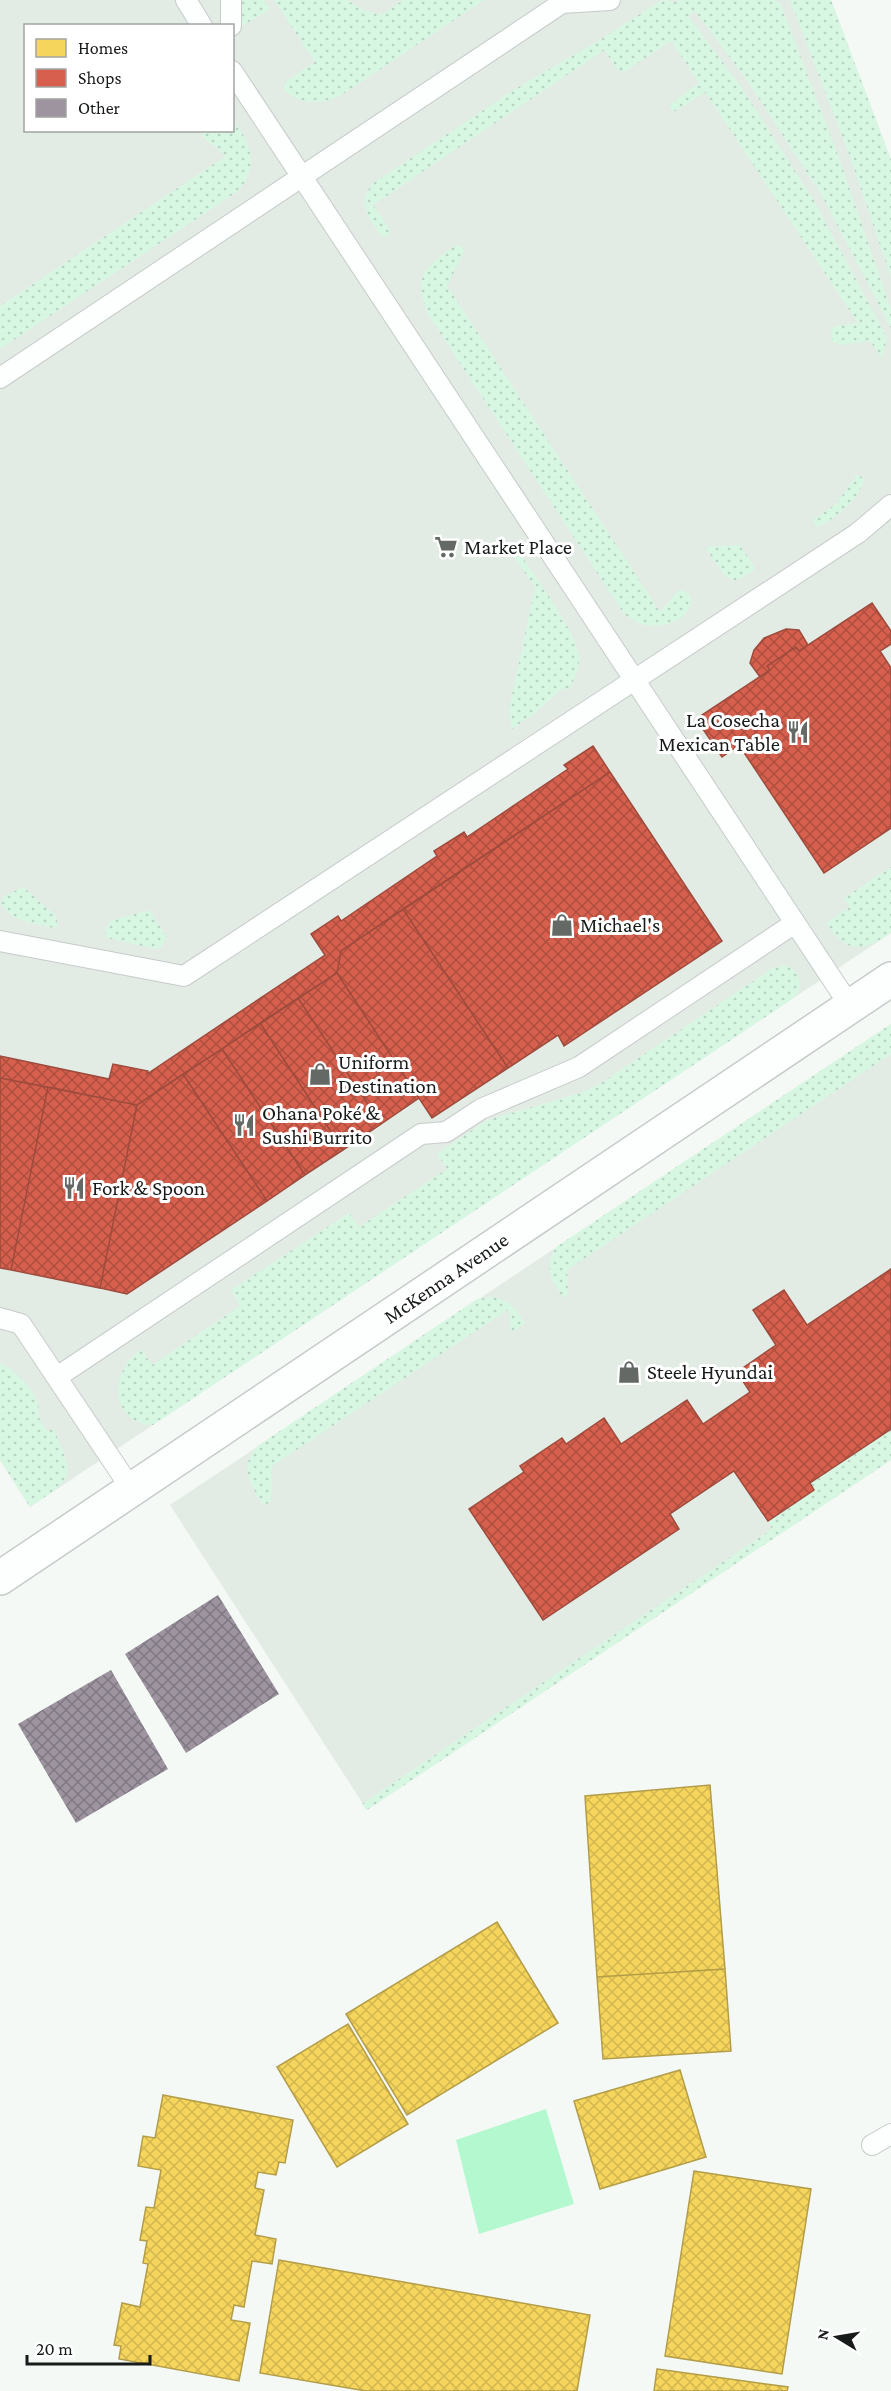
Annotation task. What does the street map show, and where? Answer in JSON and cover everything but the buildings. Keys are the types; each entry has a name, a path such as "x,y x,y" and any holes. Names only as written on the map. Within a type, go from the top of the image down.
{"street":[{"name":"McKenna Avenue","path":"8,1566 132,1490 891,979"}],"lane":[{"path":"186,0 201,24"},
{"path":"231,0 231,24"},
{"path":"0,378 303,178 563,2 610,0"},
{"path":"234,74 850,1006"},
{"path":"0,941 184,976 858,533 891,505"},
{"path":"57,1377 421,1134 446,1132 481,1109 579,1067 795,923"},
{"path":"0,1318 21,1324 132,1490"},
{"path":"891,2133 872,2145 891,2149"}],"shaded area":[{"name":"Market Place","path":"0,0 831,0 891,160 891,933 30,1507 0,1460"},
{"path":"240,0 264,0 270,9 241,25"},
{"path":"274,0 347,0 363,10 382,15 403,0 484,0 340,96 325,101 311,102 297,99 284,90 285,82 315,62"},
{"path":"662,0 676,2 679,0 774,0 780,3 839,158 891,310 891,328 821,194 746,79 695,11 688,16 739,84 813,199 887,338 882,358 870,341 840,345 832,341 831,332 835,326 858,323 705,92 676,111 671,110 670,104 699,83 671,41 624,72 618,70 604,50 373,205 390,230 386,237 381,236 372,223 366,211 365,198 372,184 520,86 595,43"},
{"path":"790,0 831,0 891,160 891,277 849,154"},
{"path":"234,123 245,138 249,147 250,166 244,184 237,192 0,349 0,306 226,156 204,138 201,132 234,132"},
{"path":"459,245 464,252 447,286 660,612 678,591 682,590 690,595 691,603 683,616 669,623 652,626 636,622 624,614 427,313 421,287 424,274 434,261"},
{"path":"857,475 864,478 864,481 851,502 819,527 814,526 814,519 836,504"},
{"path":"740,545 755,568 735,581 724,575 705,547"},
{"path":"516,552 520,554 564,621 572,635 579,659 577,671 568,690 561,689 536,712 512,729 509,710 535,587 514,557"},
{"path":"891,867 891,933 871,944 855,947 848,945 833,933 826,923 850,907 844,898"},
{"path":"23,887 56,916 58,925 55,928 11,915 1,904 3,897"},
{"path":"149,910 166,936 162,947 156,949 107,938 105,930 110,921"},
{"path":"785,965 795,971 800,981 798,991 791,1000 153,1425 142,1424 126,1413 119,1396 121,1377 128,1362 141,1349 152,1365 240,1306 231,1290 349,1213 359,1227 447,1169 437,1154 487,1120 583,1092 598,1085 773,968"},
{"name":"Steele Hyundai","path":"891,1024 891,1460 367,1810 170,1505"},
{"path":"891,1024 891,1054 567,1270 568,1294 563,1298 550,1273 550,1261 556,1247"},
{"path":"494,1297 512,1306 525,1323 511,1333 509,1309 272,1466 271,1500 266,1505 263,1504 248,1475 249,1460 259,1445 477,1299"},
{"path":"0,1363 16,1374 31,1390 37,1401 41,1422 48,1431 53,1428 65,1457 67,1475 63,1482 30,1507 0,1460"},
{"path":"891,1429 891,1460 367,1810 362,1804 772,1529 768,1521 814,1490 810,1483"},
{"path":"546,2109 574,2204 479,2234 456,2140"}],"place":[{"name":"Market Place","path":"446,547"},
{"name":"La Cosecha Mexican Table","path":"798,732"},
{"name":"Michael's","path":"562,925"},
{"name":"Uniform Destination","path":"320,1074"},
{"name":"Ohana Poké & Sushi Burrito","path":"244,1125"},
{"name":"Fork & Spoon","path":"74,1188"},
{"name":"Steele Hyundai","path":"629,1372"}]}
